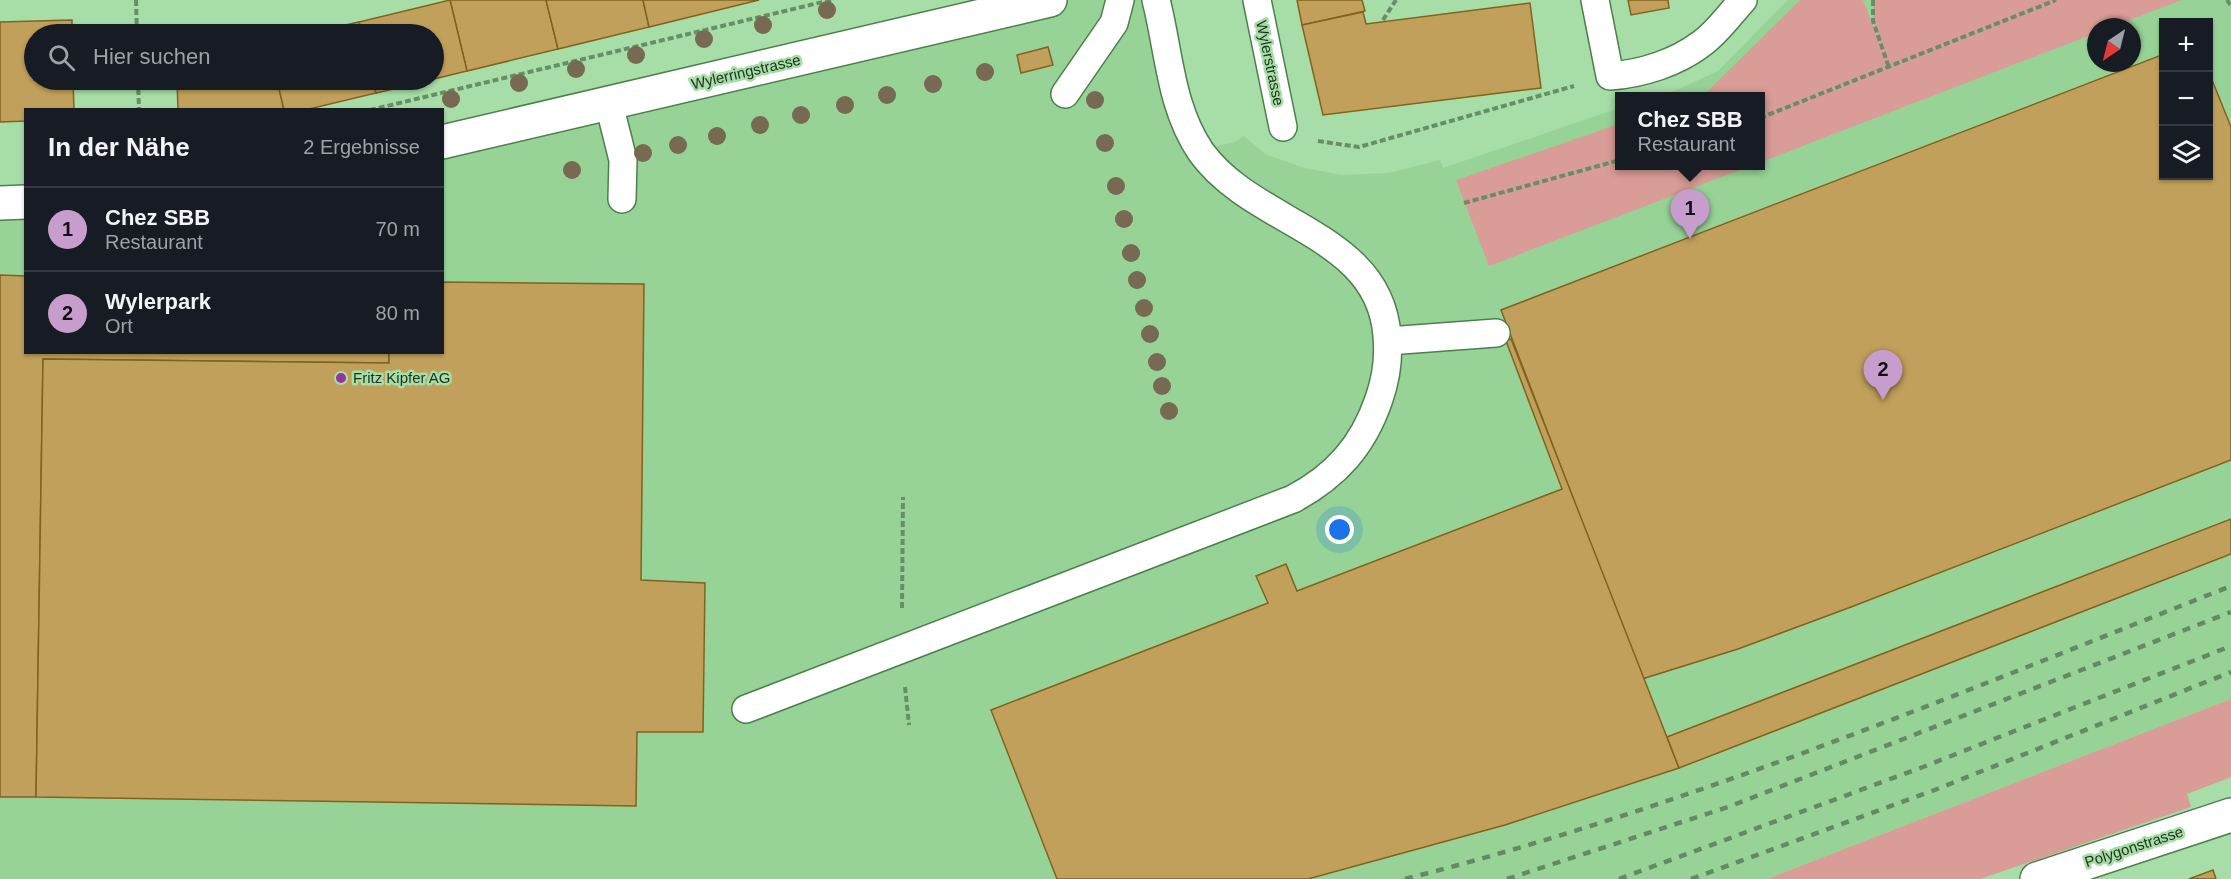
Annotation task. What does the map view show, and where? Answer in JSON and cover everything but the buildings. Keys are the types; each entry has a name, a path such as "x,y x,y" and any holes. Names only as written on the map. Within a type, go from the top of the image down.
{"street":[{"name":"Wylerringstrasse","path":"444,142 1050,0"},
{"path":"0,203 24,202"},
{"name":"Polygonstrasse","path":"2037,879 2231,814"}],"lane":[{"path":"1065,94 1114,23 1120,0"},
{"path":"746,708 1143,557 1314,488 1341,466 1364,435 1382,392 1387,366 1388,341 1383,311 1373,287 1362,271 1329,244 1241,192 1224,179 1200,151 1181,110 1170,76 1156,0"},
{"name":"Wylerstrasse","path":"1257,0 1283,127"},
{"path":"1595,0 1610,76 1629,74 1683,56 1703,43 1743,0"},
{"path":"609,104 623,160 622,199"},
{"path":"1388,341 1497,333"}],"path":[{"path":"136,0 137,24"},
{"path":"378,108 831,0"},
{"path":"1383,20 1396,0"},
{"path":"1873,0 1873,21 1889,69"},
{"path":"1765,116 1889,69 2056,0"},
{"path":"2227,0 2231,6"},
{"path":"1312,140 1359,147 1610,76"},
{"path":"138,90 139,108"},
{"path":"1464,203 1615,161"},
{"path":"902,593 903,498"}],"shaded area":[{"path":"1050,0 1156,0 1200,150 1234,142 1244,136 1265,154 1304,168 1342,175 1389,173 1440,160 1443,168 1615,109 1615,170 1765,170 1765,92 1670,92 1718,71 1788,0 2231,0 2231,699 1767,879 0,879 0,203 24,202 24,354 444,354 444,142"},
{"path":"1800,0 1863,0 1882,49 1873,21 1873,0 2182,0 2135,18 2087,18 2087,36 1765,160 1765,92 1707,92"},
{"path":"1615,125 1615,170 1740,170 1489,266 1456,180"},
{"path":"2231,699 2231,777 2187,794 2191,807 1980,879 1767,879"}],"railway":[{"path":"1405,879 1511,850 1720,783 1925,707 2231,586"},
{"path":"1507,879 1728,807 2231,612"},
{"path":"1619,879 1923,767 2231,646"},
{"path":"1691,879 1932,791 2231,672"}],"place":[{"name":"Chez SBB","path":"1690,239"},
{"name":"Fritz Kipfer AG","path":"341,378"},
{"name":"Wylerpark","path":"1883,400"}]}
